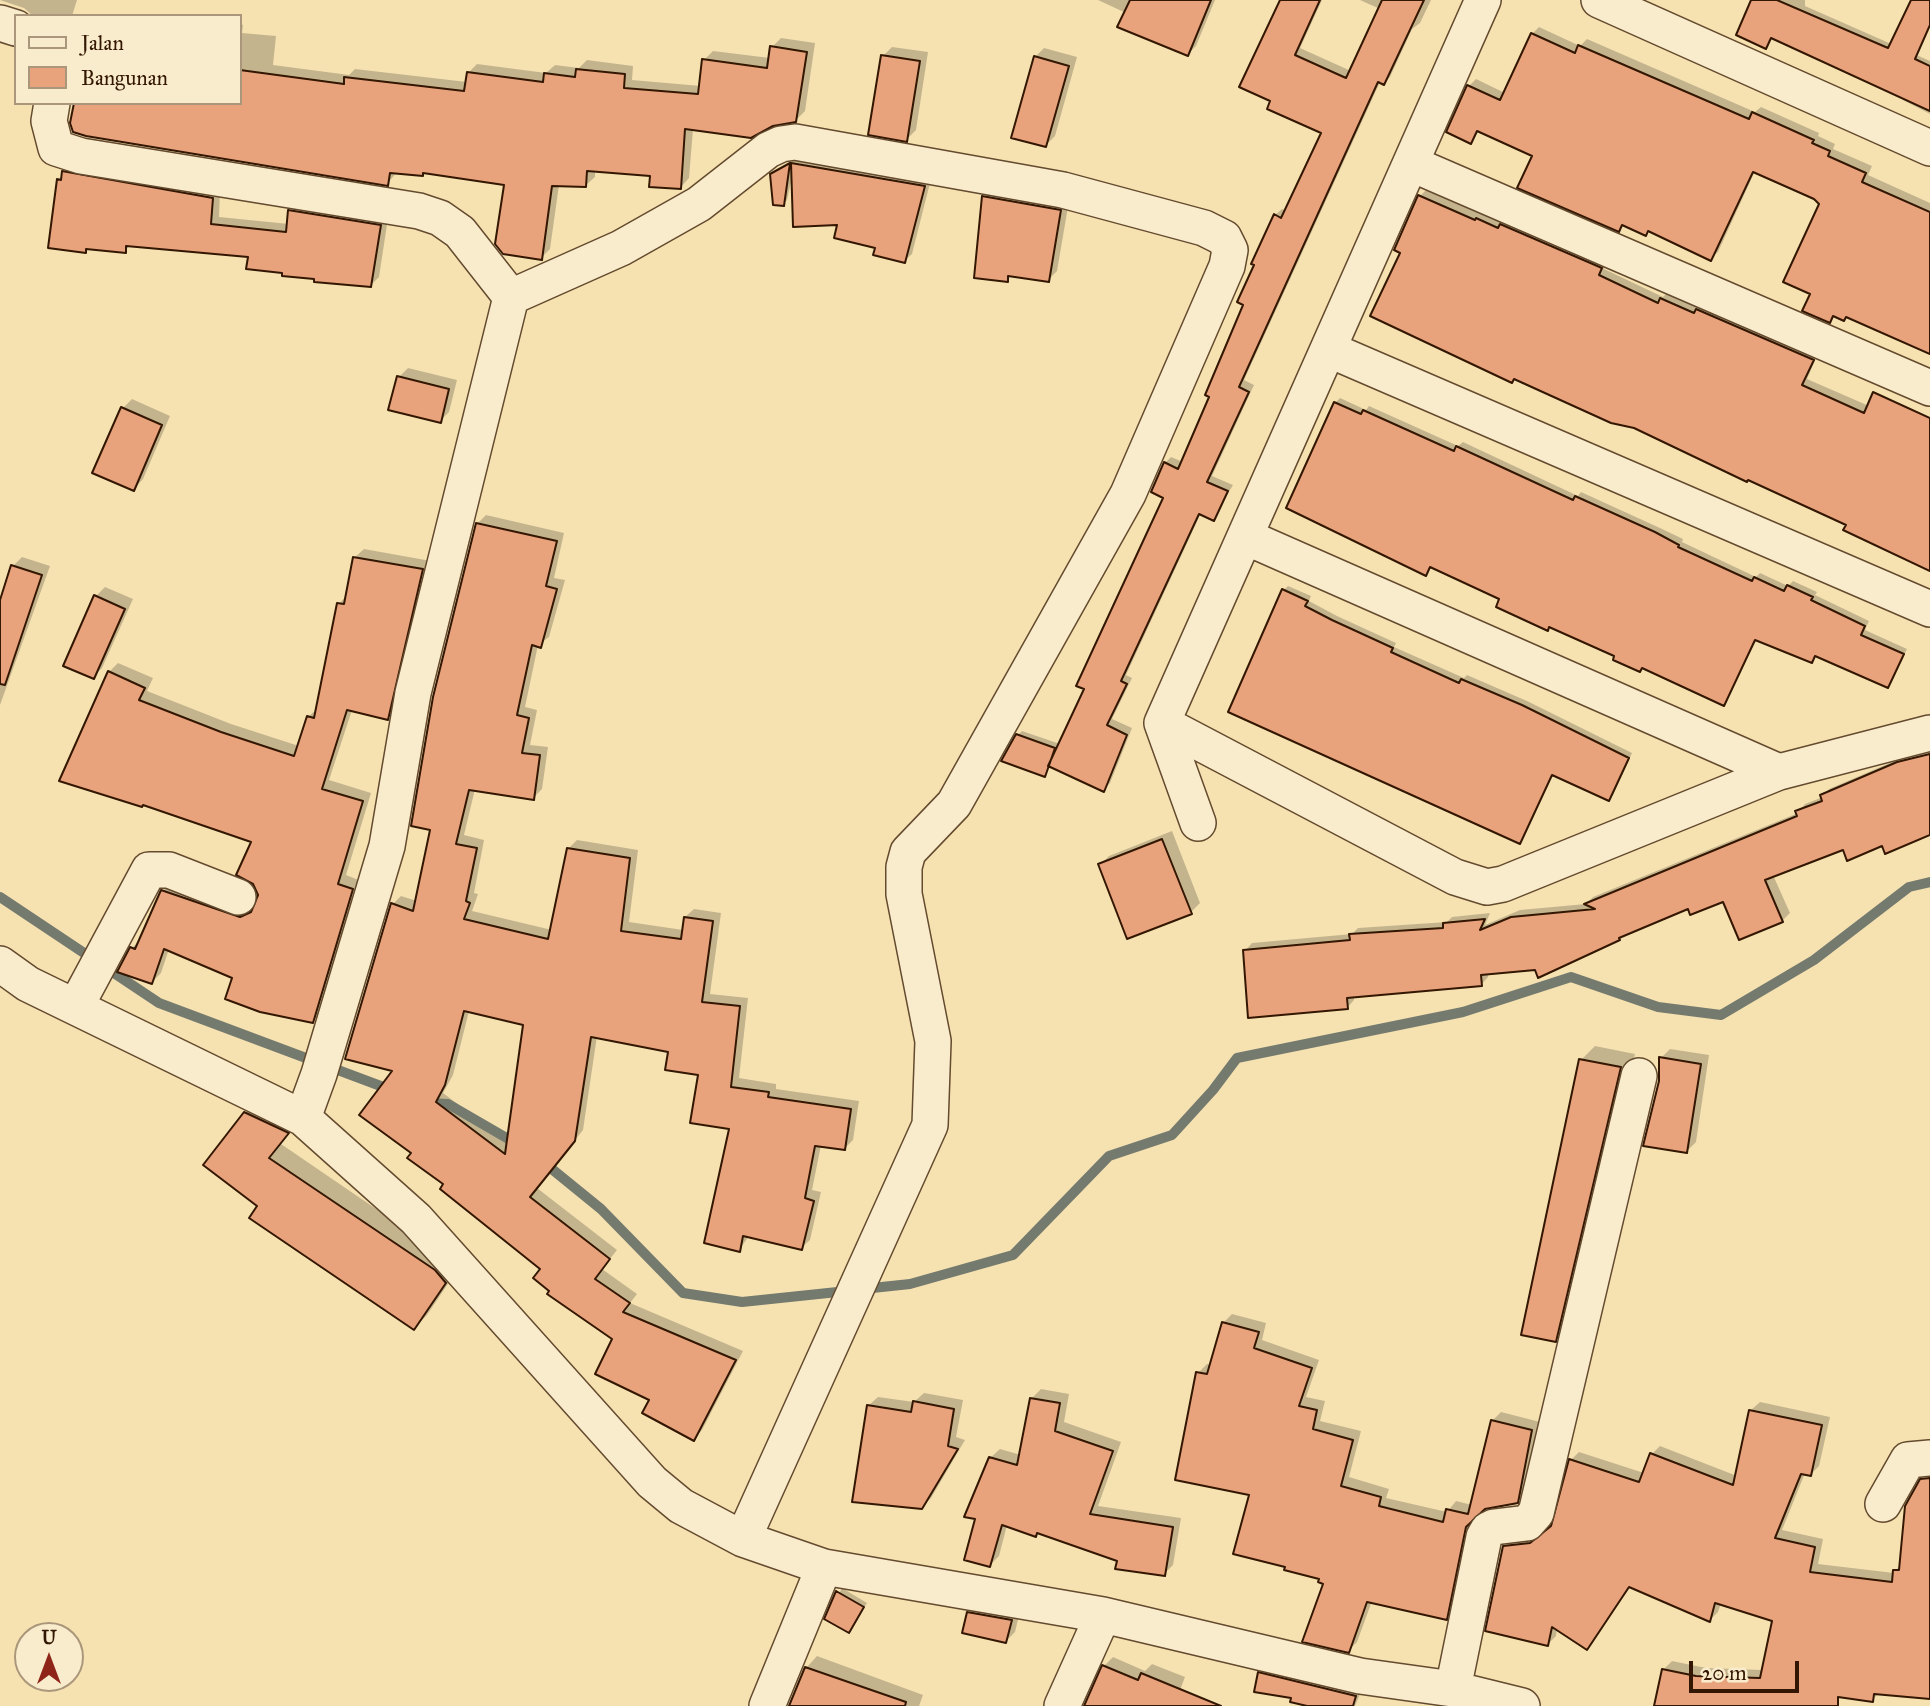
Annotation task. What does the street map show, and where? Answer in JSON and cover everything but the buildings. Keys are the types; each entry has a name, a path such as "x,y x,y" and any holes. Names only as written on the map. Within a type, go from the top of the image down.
{"street":[{"path":"1198,823 1162,723 1247,537 1483,0"},
{"path":"1599,0 1930,148"},
{"path":"52,105 49,121 51,139 56,148 72,154 419,211 440,218 460,232 511,298"},
{"path":"511,298 621,248 699,204 768,150 795,142 1063,190 1204,228 1224,237 1230,250 1227,266 1128,494 954,804 908,852 904,867 904,894 933,1041 930,1125 903,1190 861,1276 847,1315 743,1539"},
{"path":"1412,164 1930,388"},
{"path":"303,1118 387,846 413,693 511,298"},
{"path":"1330,350 1930,609"},
{"path":"1247,537 1779,772"},
{"path":"1162,723 1455,877 1487,887 1503,884 1779,772 1930,733"},
{"path":"76,1006 149,870 169,870 238,897"},
{"path":"0,964 28,984 303,1118 416,1219 652,1482 681,1506 743,1539 824,1567 1102,1615 1360,1676 1453,1689 1522,1706"},
{"path":"1453,1689 1484,1537 1488,1530 1527,1523 1536,1513 1639,1076"},
{"path":"1882,1504 1908,1460 1930,1458"},
{"path":"767,1706 824,1567"},
{"path":"1062,1706 1102,1615"}],"waterway":[{"path":"863,1289 910,1284 1013,1255 1109,1156 1172,1135 1213,1090 1237,1058 1463,1012 1571,977 1658,1007 1721,1015 1814,960 1909,887 1930,882"},
{"path":"0,897 159,1003 394,1091"},
{"path":"426,1103 448,1104 517,1144"},
{"path":"542,1161 601,1209 683,1293 742,1302 847,1291"}]}
